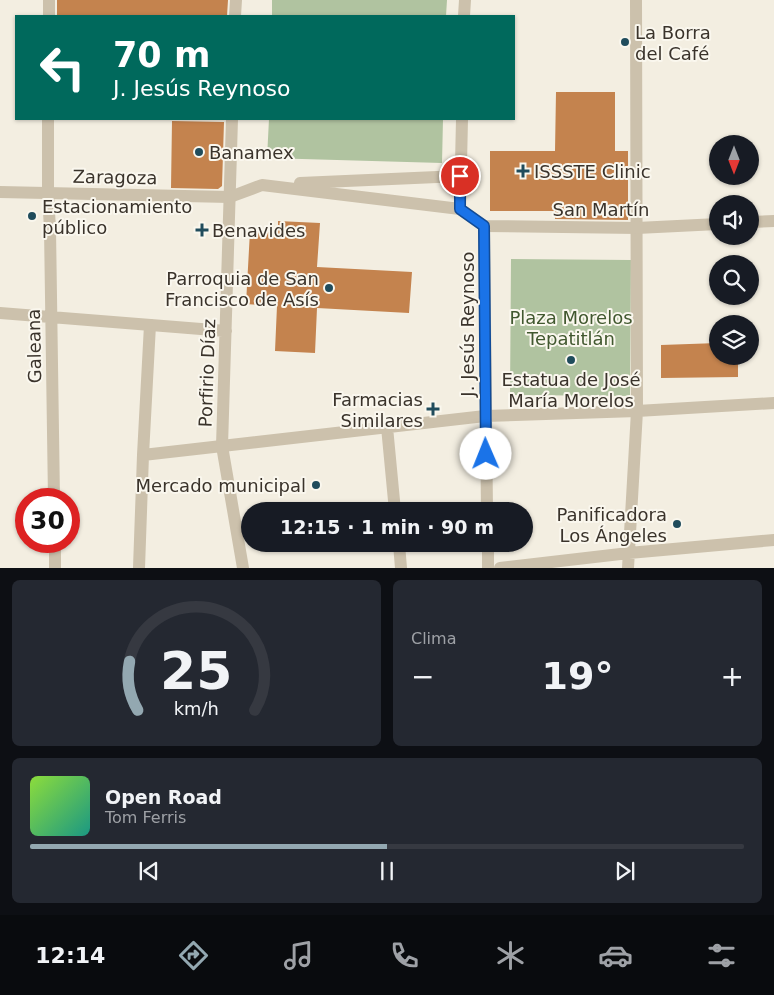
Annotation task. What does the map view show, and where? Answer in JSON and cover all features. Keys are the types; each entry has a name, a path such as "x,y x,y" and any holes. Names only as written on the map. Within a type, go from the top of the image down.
{"street":[{"path":"49,0 49,15"},
{"path":"235,15 236,0"},
{"path":"464,15 465,0"},
{"path":"628,568 637,411 636,0"},
{"name":"Galeana","path":"48,120 54,488"},
{"name":"Porfirio Díaz","path":"232,120 222,446 243,568"},
{"path":"262,185 460,209 462,120"},
{"path":"230,197 262,185 460,176"},
{"name":"Zaragoza","path":"0,192 230,197"},
{"name":"J. Jesús Reynoso","path":"460,209 484,226 487,502"},
{"path":"759,222 774,221"},
{"name":"San Martín","path":"484,226 637,228 709,224"},
{"path":"0,313 226,331"},
{"path":"139,568 150,325"},
{"path":"143,455 485,416 637,411 774,403"},
{"path":"386,427 395,502"},
{"path":"500,568 629,553 774,540"},
{"path":"400,552 401,568"},
{"path":"488,552 488,568"},
{"path":"55,553 56,568"}],"green space":[{"path":"272,0 447,0 446,15 272,15"},
{"path":"269,120 443,120 442,163 267,158"},
{"name":"Plaza Morelos Tepatitlán","path":"511,259 631,260 630,396 510,395"}],"building":[{"path":"57,0 228,0 227,15 57,15"},
{"path":"556,92 615,92 615,151 628,151 628,220 555,219 555,211 490,211 490,151 555,151"},
{"name":"Banamex","path":"172,121 224,122 222,186 218,189 171,188"},
{"name":"Parroquia de San Francisco de Asís","path":"278,221 320,223 317,267 412,272 409,313 317,308 315,353 275,351 277,306 246,304 250,231 278,232"},
{"path":"709,343 709,365 738,365 738,377 661,378 661,345"}],"place":[{"name":"La Borra del Café","path":"625,42"},
{"name":"Banamex","path":"199,152"},
{"name":"ISSSTE Clinic","path":"523,171"},
{"name":"Estacionamiento público","path":"32,216"},
{"name":"Benavides","path":"202,230"},
{"name":"Parroquia de San Francisco de Asís","path":"329,288"},
{"name":"Estatua de José María Morelos","path":"571,360"},
{"name":"Farmacias Similares","path":"433,409"},
{"name":"Mercado municipal","path":"316,485"},
{"name":"Panificadora Los Ángeles","path":"677,524"}],"route":[{"path":"460,176 460,209 484,226 486,454"}]}
